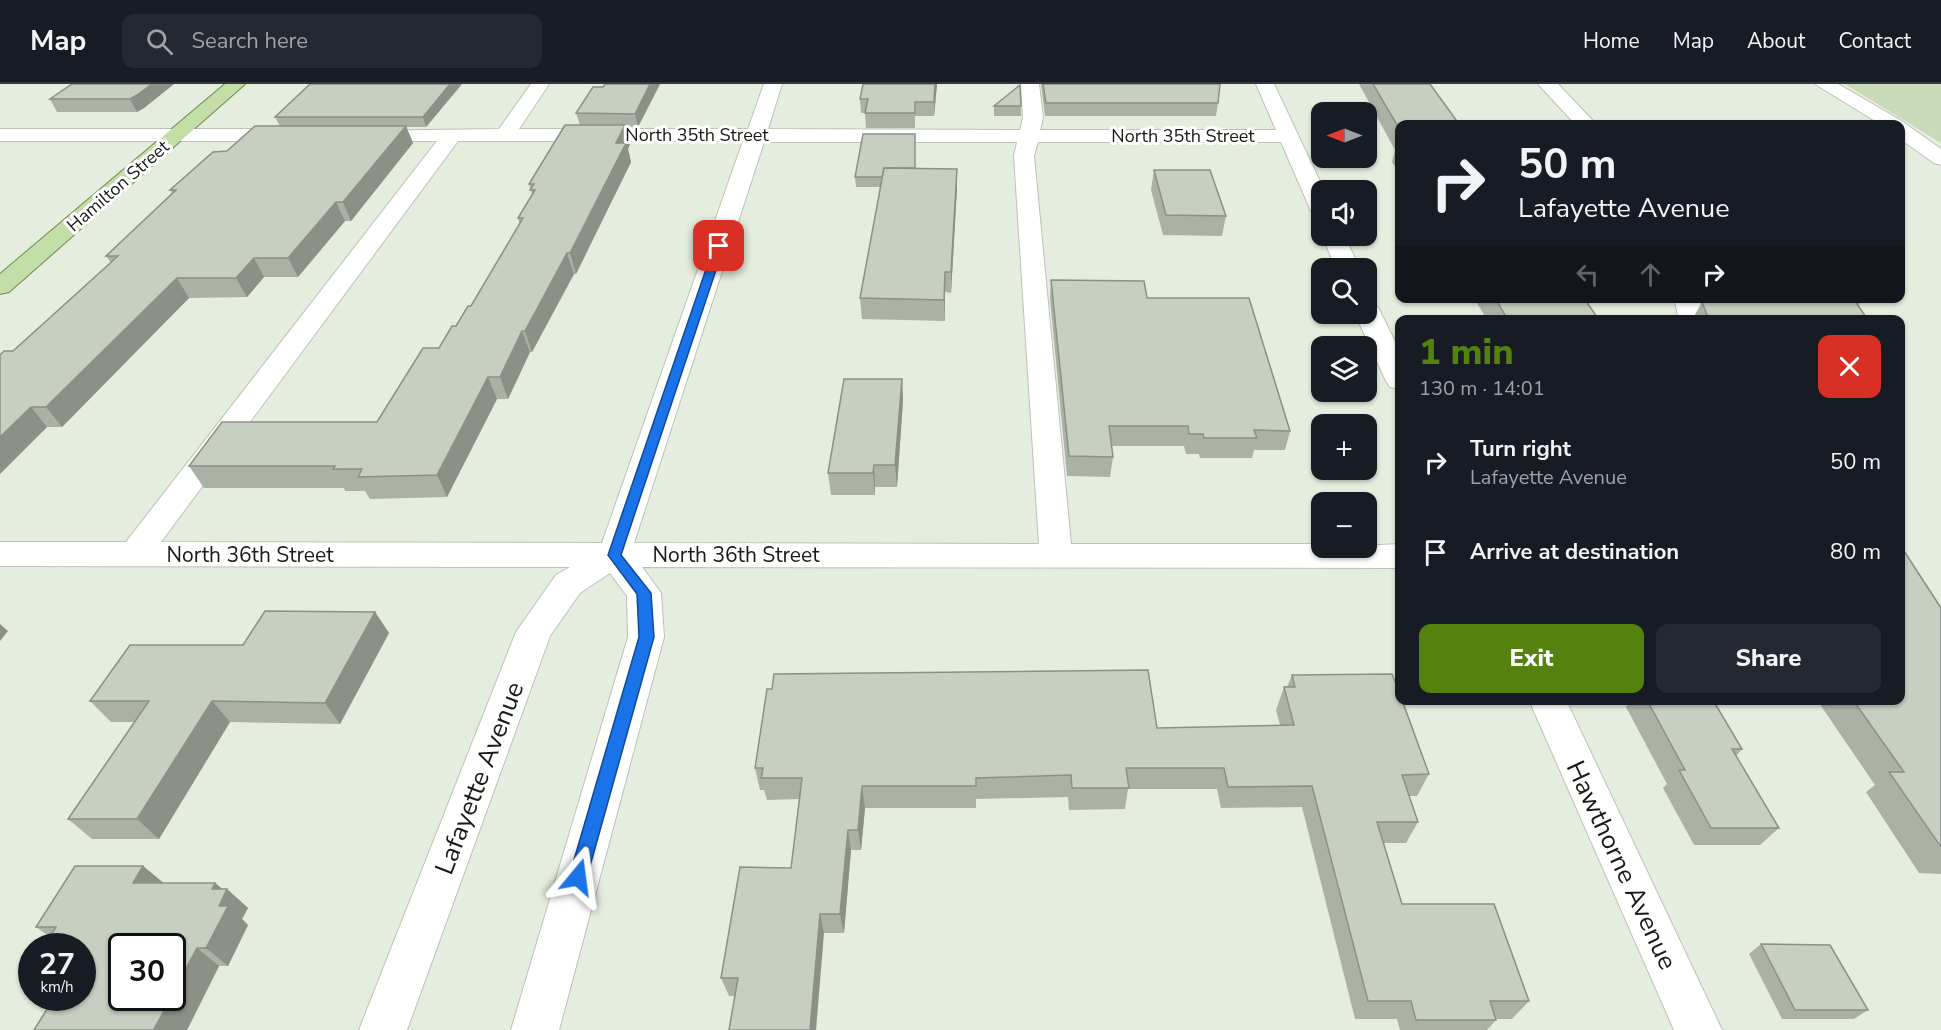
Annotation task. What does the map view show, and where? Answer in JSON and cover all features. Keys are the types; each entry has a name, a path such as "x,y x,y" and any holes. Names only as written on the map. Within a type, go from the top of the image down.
{"main road":[{"name":"Hamilton Street","path":"0,287 236,84"}],"street":[{"path":"505,135 540,84"},
{"path":"535,1030 646,637 644,593 614,555 773,84"},
{"path":"1030,84 1033,118 1024,156 1056,555"},
{"path":"1265,84 1311,187"},
{"path":"1547,84 1582,120"},
{"path":"1824,84 1886,120"},
{"path":"1905,133 1941,159"},
{"path":"0,135 309,135"},
{"name":"North 35th Street","path":"344,135 1287,136"},
{"path":"134,555 452,135"},
{"path":"1373,324 1395,370"},
{"name":"North 36th Street","path":"0,554 1395,556"},
{"name":"Lafayette Avenue","path":"383,1030 534,632 568,584 614,555"},
{"name":"Hawthorne Avenue","path":"1548,705 1698,1030"}],"green space":[{"path":"1845,84 1941,84 1941,143"}],"building":[{"path":"72,84 152,84 130,99 50,99"},
{"path":"310,84 450,84 423,117 275,117"},
{"path":"605,84 650,84 635,114 576,113 593,87 603,87"},
{"path":"863,84 935,84 934,102 915,102 915,113 865,113 868,99 860,99"},
{"path":"1043,84 1220,84 1218,103 1046,103"},
{"path":"1373,84 1430,84 1456,120 1395,120"},
{"path":"1020,85 1021,106 994,106"},
{"path":"565,125 625,125 616,143 626,143 570,253 567,253 525,331 522,331 500,377 488,377 437,475 358,477 362,469 333,469 335,466 189,466 222,422 377,422 423,348 439,348 452,326 456,326 468,306 471,306 523,218 518,218 535,190 530,190 534,184 529,184"},
{"path":"255,126 406,126 343,202 336,202 288,258 254,258 236,278 177,278 46,407 31,407 0,437 0,355 4,351 13,351 118,256 106,256 176,190 170,190 213,152 227,151"},
{"path":"863,134 915,134 915,168 884,168 882,177 855,177"},
{"path":"884,168 957,169 951,272 945,272 944,300 860,298"},
{"path":"1154,170 1210,170 1226,216 1166,215"},
{"path":"1051,280 1144,281 1147,298 1249,298 1290,431 1254,430 1257,438 1204,438 1203,434 1189,434 1188,426 1109,426 1113,457 1069,456"},
{"path":"1498,303 1587,303 1596,315 1505,315"},
{"path":"1702,303 1856,303 1865,315 1707,315"},
{"path":"844,379 902,379 895,465 874,465 873,473 828,473"},
{"path":"1905,553 1941,608 1941,847 1889,772 1904,772 1857,705 1905,705"},
{"path":"265,611 375,612 325,703 212,701 137,819 68,819 149,701 90,701 130,645 243,645"},
{"path":"1148,670 1157,728 1294,725 1284,687 1295,687 1292,675 1392,674 1395,682 1395,705 1404,705 1429,774 1402,775 1418,822 1377,822 1402,904 1494,904 1529,1001 1490,1001 1496,1020 1416,1020 1411,1001 1368,1001 1312,786 1228,787 1224,768 1126,768 1129,788 1072,788 1071,775 976,778 976,786 862,786 858,830 848,830 840,914 820,914 810,1030 729,1030 738,978 721,978 740,867 791,868 802,778 761,778 763,768 755,768 767,689 772,689 774,674"},
{"path":"1650,705 1716,705 1742,749 1732,749 1779,828 1711,828 1679,770 1685,770"},
{"path":"75,866 143,866 133,883 215,883 212,889 227,889 219,906 228,906 206,948 197,948 186,968 186,933 108,933 108,1011 164,1011 154,1029 159,1030 34,1030 46,1011 96,1011 96,933 52,933 56,927 36,927"},
{"path":"1761,944 1830,945 1868,1010 1795,1010"}],"route":[{"path":"578,877 646,637 644,593 614,555 719,246"}]}
